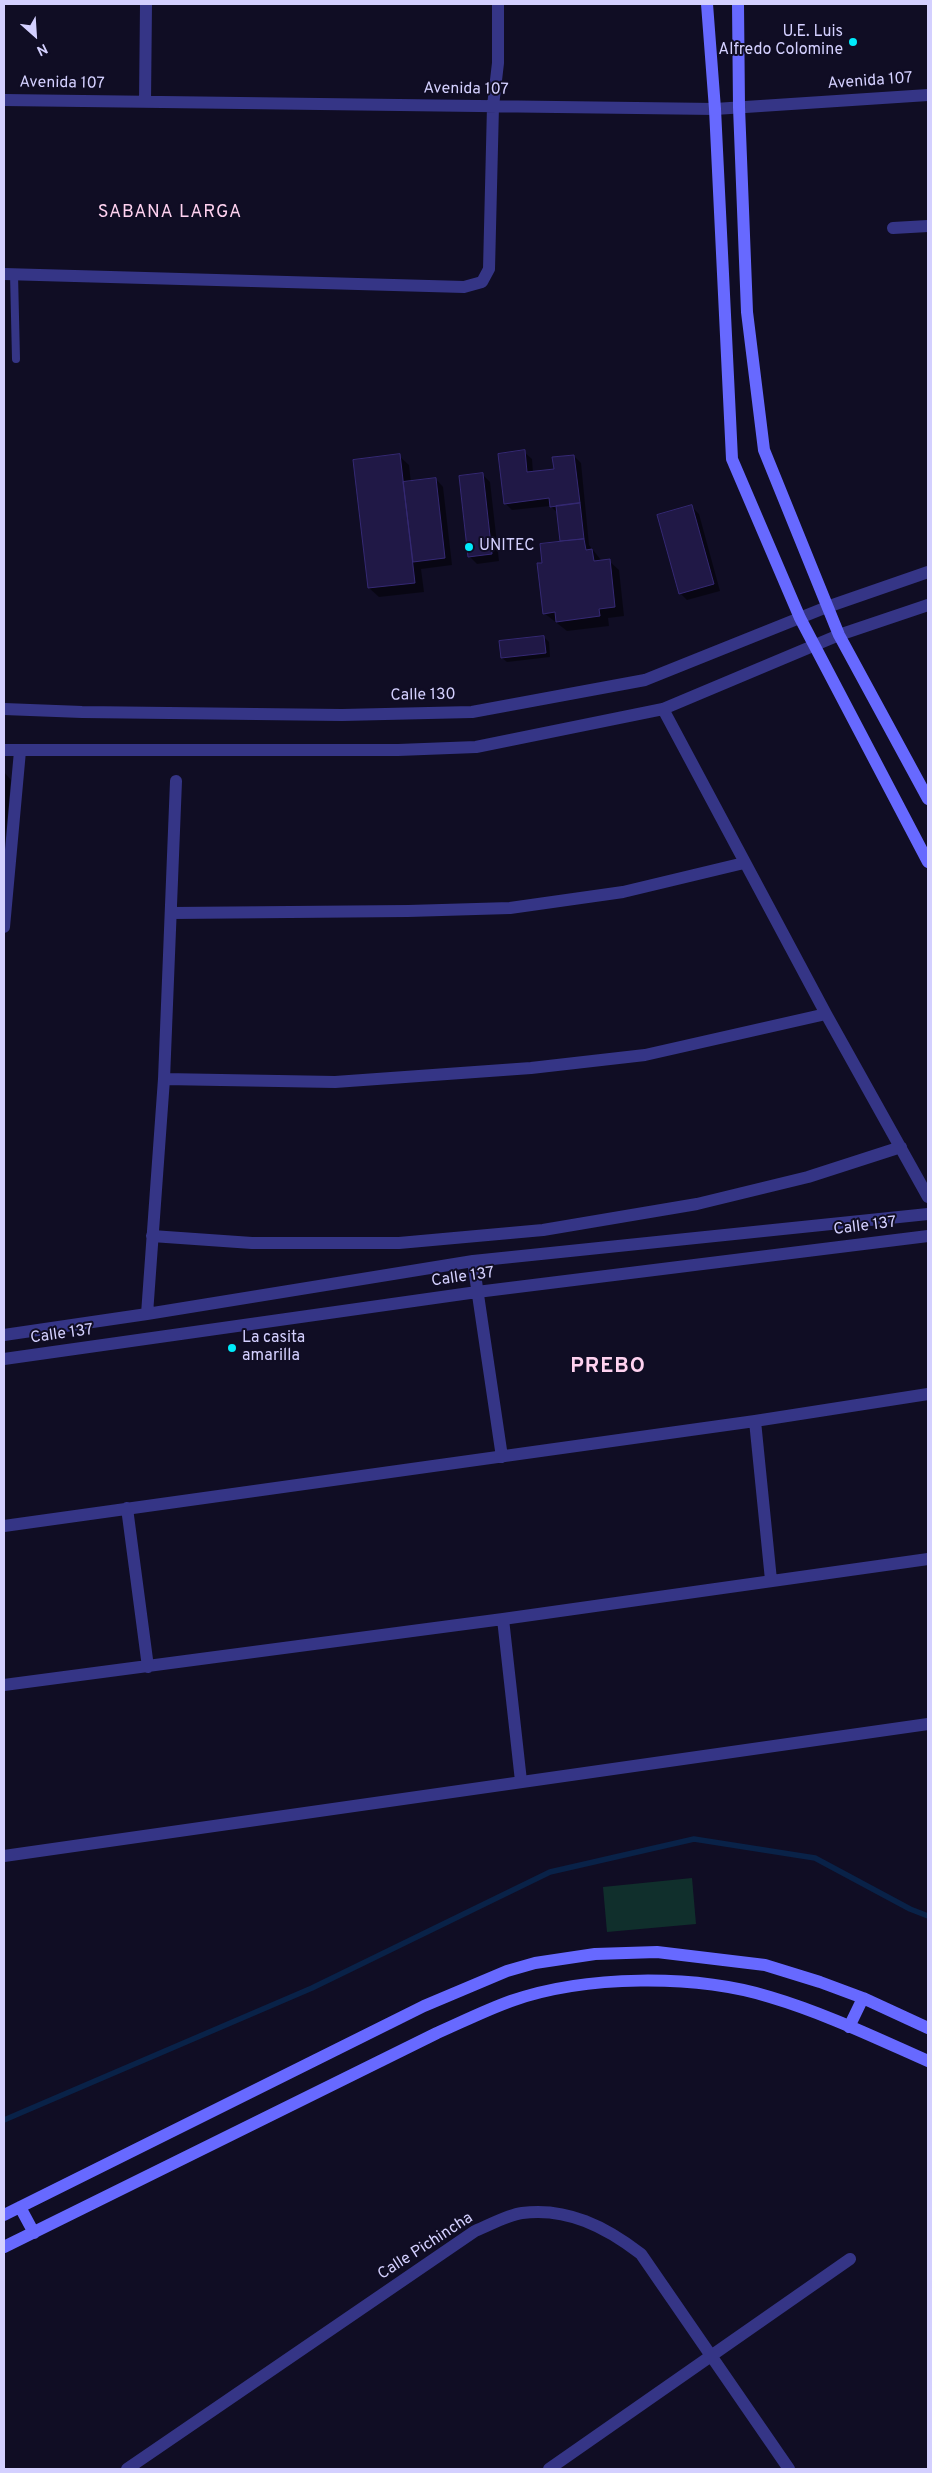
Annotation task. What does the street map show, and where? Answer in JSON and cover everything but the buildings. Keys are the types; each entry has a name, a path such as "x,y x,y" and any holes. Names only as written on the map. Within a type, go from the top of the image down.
{"street":[{"path":"145,102 146,4"},
{"path":"9,274 464,287 482,282 489,269 493,106 498,63 498,4"},
{"path":"707,4 715,109 732,459 800,618 928,862"},
{"path":"738,4 739,107 748,312 764,450 826,607 839,635 928,799"},
{"name":"Avenida 107","path":"4,100 715,109 928,95"},
{"path":"893,228 928,226"},
{"name":"Calle 130","path":"4,709 82,712 342,714 472,712 645,680 826,607 928,572"},
{"path":"4,750 398,750 476,747 663,708 815,647 839,635 928,605"},
{"path":"663,708 744,863 928,1196"},
{"path":"4,927 20,751"},
{"path":"147,1314 164,1079 176,781"},
{"path":"172,913 510,908 622,892 744,863"},
{"path":"164,1079 335,1082 531,1068 645,1055 826,1014"},
{"path":"152,1236 252,1243 399,1243 543,1230 696,1204 808,1177 901,1147"},
{"path":"4,1335 473,1262 928,1214"},
{"name":"Calle 137","path":"4,1359 477,1292 928,1236"},
{"path":"473,1262 502,1457"},
{"path":"4,1526 755,1421 928,1394"},
{"path":"755,1421 771,1580"},
{"path":"127,1508 148,1667"},
{"path":"4,1685 503,1619 928,1559"},
{"path":"503,1619 521,1781"},
{"path":"4,1856 928,1724"},
{"path":"4,2215 424,2006 507,1971 535,1963 594,1954 657,1952 693,1955 773,1967 862,1998 928,2028"},
{"path":"4,2247 438,2033 511,2001 551,1990 614,1982 665,1980 719,1985 768,1996 813,2011 928,2061"},
{"path":"849,2027 862,1998"},
{"path":"20,2207 34,2233"},
{"name":"Calle Pichincha","path":"128,2469 475,2231 521,2213 568,2214 615,2234 641,2254 788,2469"},
{"path":"550,2469 850,2259"}],"lane":[{"path":"9,274 16,359"}],"green space":[{"path":"692,1878 696,1924 607,1932 603,1887"}],"waterway":[{"path":"4,2120 312,1988 550,1872 694,1839 815,1858 910,1909 928,1916"}],"place":[{"name":"U.E. Luis Alfredo Colomine","path":"853,42"},
{"name":"UNITEC","path":"469,547"},
{"name":"La casita amarilla","path":"232,1348"}],"district":[{"name":"SABANA LARGA","path":"170,213"},
{"name":"PREBO","path":"608,1368"}]}
